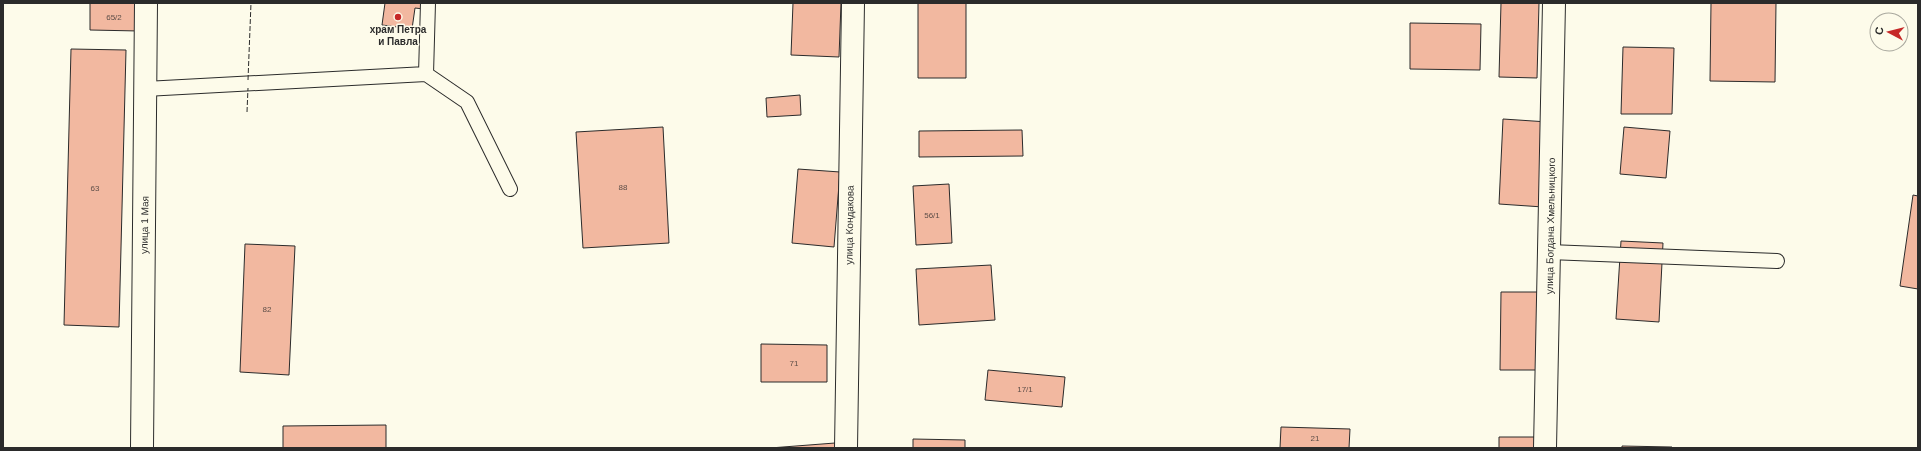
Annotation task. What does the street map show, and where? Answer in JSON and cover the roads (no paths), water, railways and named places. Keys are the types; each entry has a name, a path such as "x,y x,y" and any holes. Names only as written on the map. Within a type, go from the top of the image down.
{"street":[{"name":"улица 1 Мая","path":"142,448 146,3"},
{"name":"улица Кондакова","path":"846,448 852,3"},
{"name":"улица Богдана Хмельницкого","path":"1545,448 1554,3"}],"lane":[{"path":"426,74 428,3"},
{"path":"145,89 426,74 467,102 510,189"},
{"path":"1549,252 1777,261"}],"place":[{"name":"храм Петра и Павла","path":"398,17"}]}
